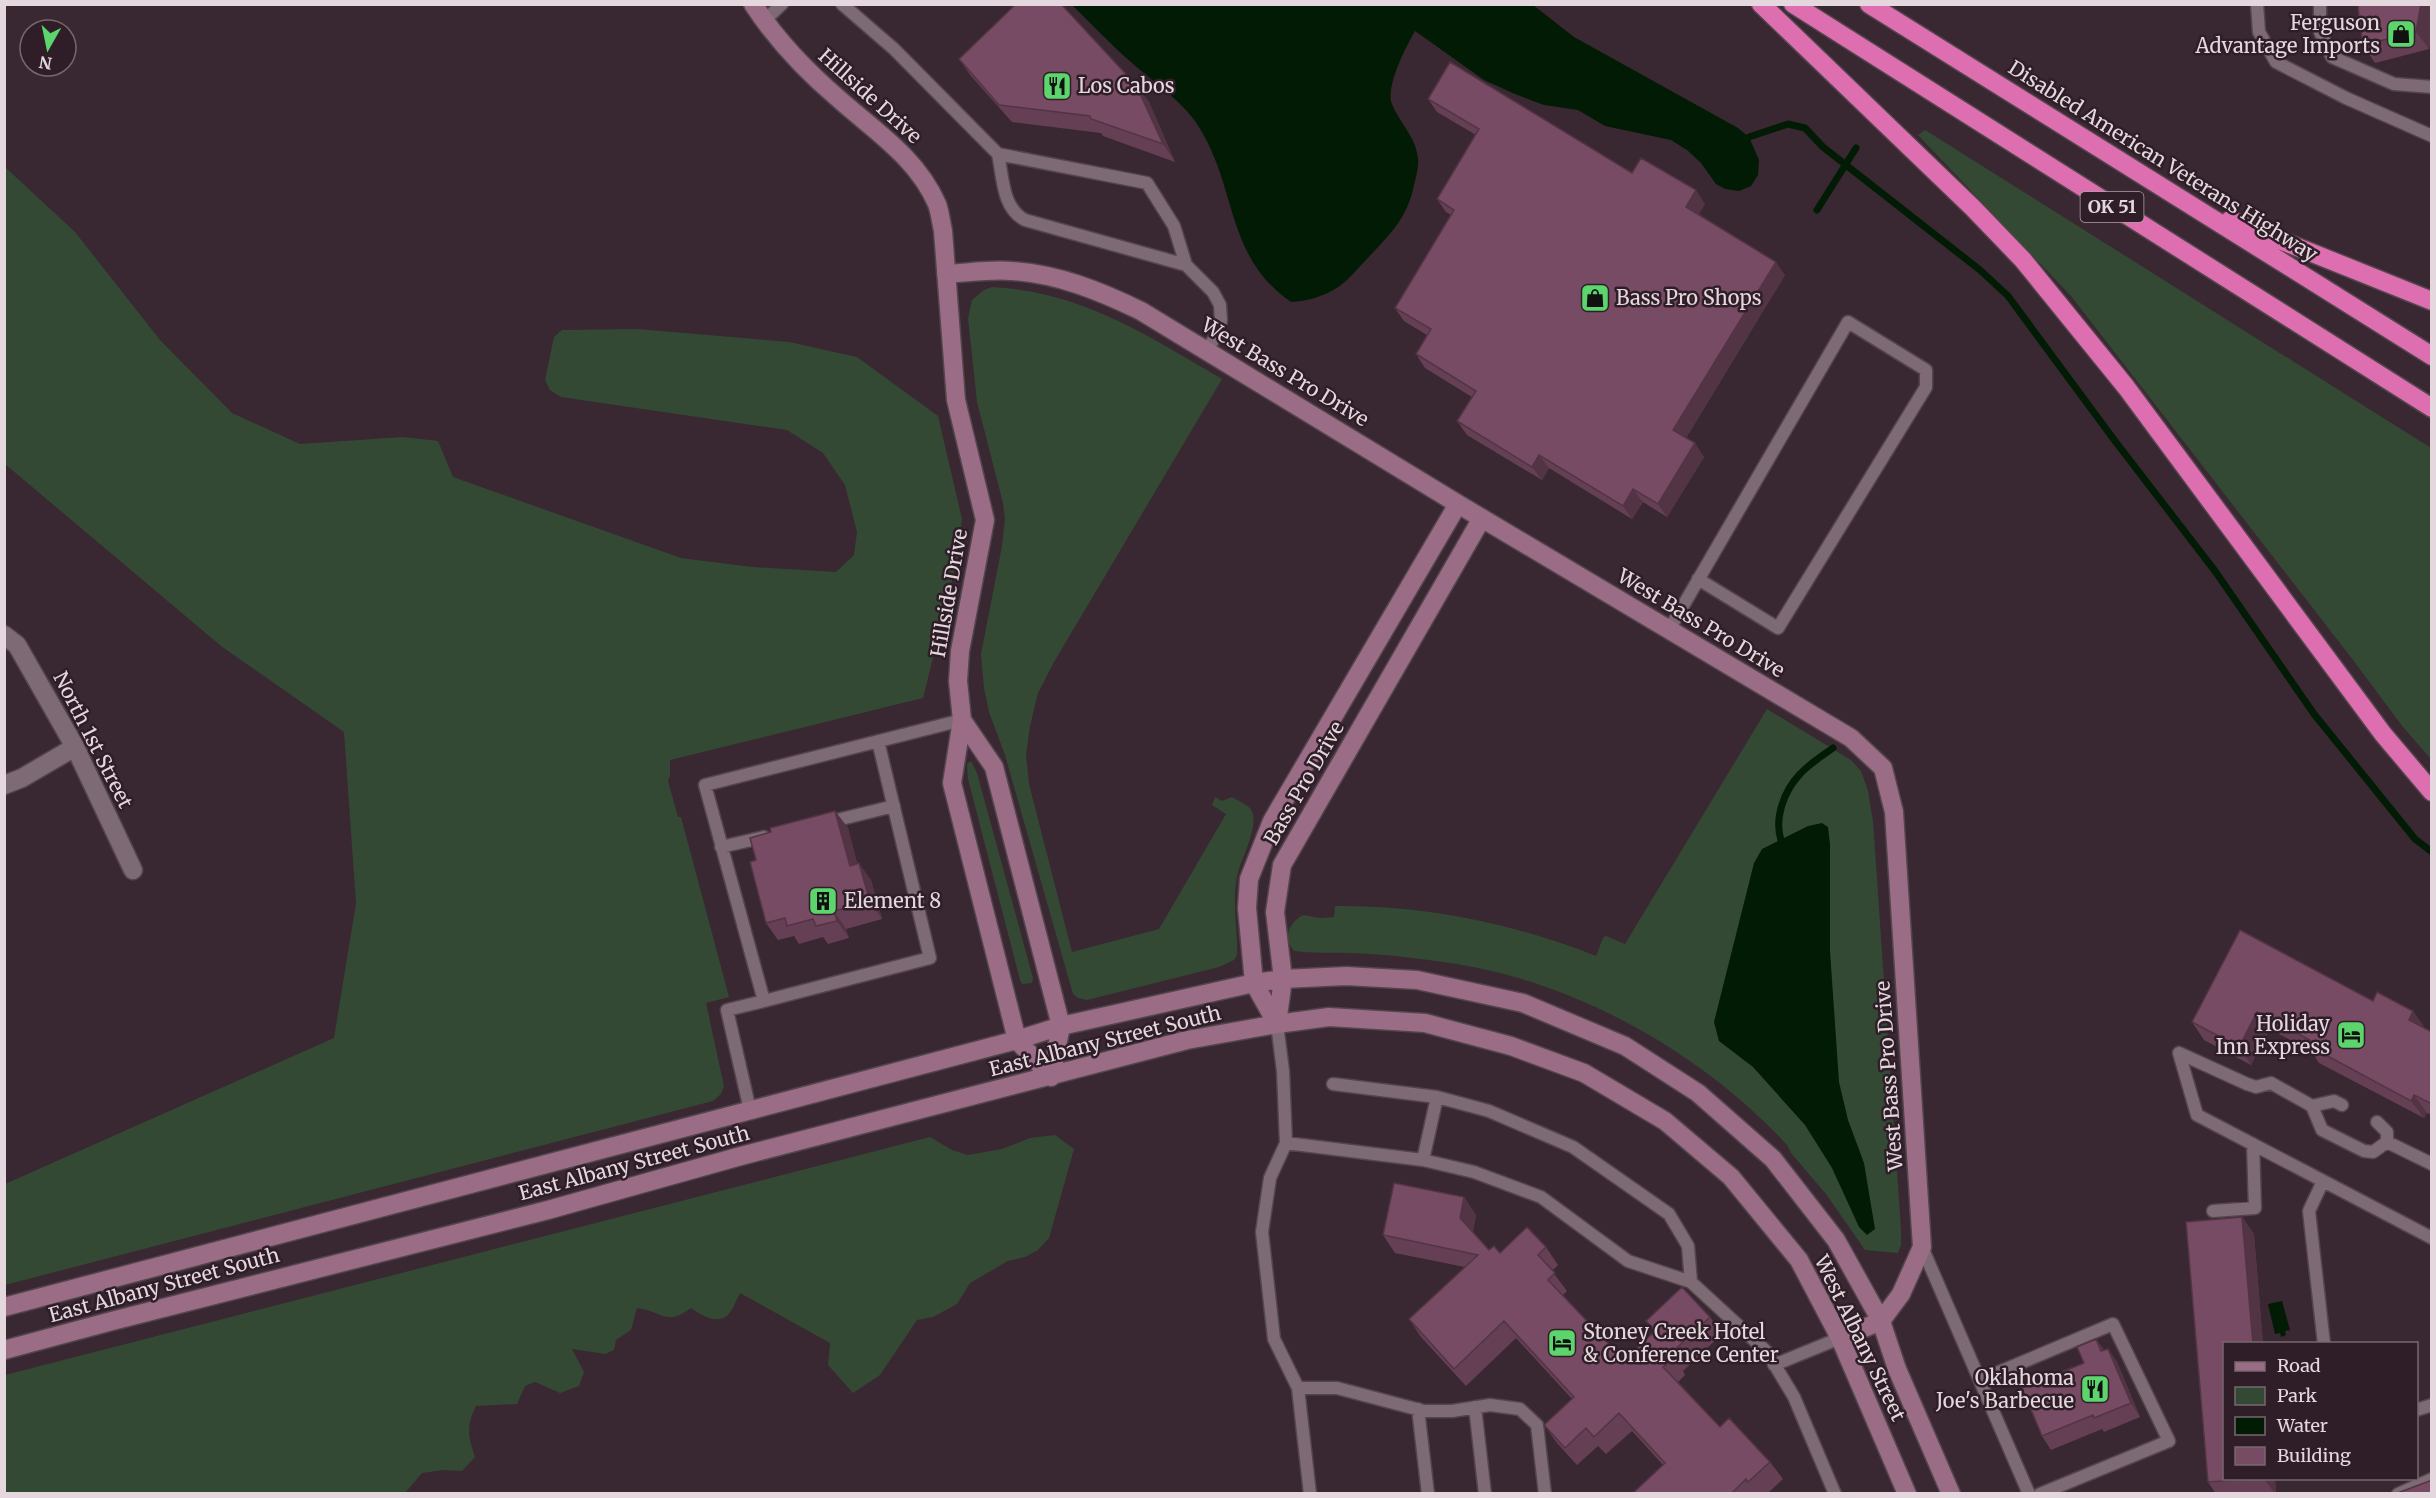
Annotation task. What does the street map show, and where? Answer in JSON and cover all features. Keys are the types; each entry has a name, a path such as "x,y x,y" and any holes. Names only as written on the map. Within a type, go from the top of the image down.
{"highway":[{"path":"1761,4 1974,208 2024,260 2126,387 2383,734 2432,792"},
{"name":"OK 51","path":"1792,4 2432,408"},
{"name":"Disabled American Veterans Highway","path":"1869,4 2432,356"},
{"path":"2184,201 2432,302"}],"main road":[{"name":"Hillside Drive","path":"753,4 792,55 839,100 887,139 907,159 937,205 942,231 956,400 985,520 960,651 958,681 962,720 994,767 1061,1026 1051,1077"},
{"name":"West Bass Pro Drive","path":"946,274 1011,271 1053,277 1097,289 1141,311 1458,504 1851,738 1883,768 1894,812 1922,1247 1901,1294 1881,1321"},
{"name":"Bass Pro Drive","path":"1276,1024 1254,983 1247,908 1249,879 1272,821 1458,504"},
{"name":"Bass Pro Drive","path":"1276,1024 1283,979 1275,912 1282,866 1482,518"},
{"path":"962,720 952,783 1017,1040 1051,1077"},
{"name":"West Albany Street","path":"1254,983 1346,976 1417,980 1523,1003 1625,1046 1698,1093 1773,1159 1836,1240 1881,1321 1898,1369 1951,1494"},
{"name":"East Albany Street South","path":"4,1307 1017,1040 1061,1026 1254,983"},
{"name":"West Albany Street","path":"1276,1024 1329,1017 1425,1023 1511,1046 1584,1073 1665,1121 1731,1178 1799,1260 1840,1338 1907,1494"},
{"name":"East Albany Street South","path":"4,1350 548,1210 741,1156 1187,1040 1276,1024"},
{"path":"1840,1338 1881,1321"}],"street":[{"name":"North 1st Street","path":"4,635 17,645 75,747 133,870"},
{"path":"4,785 22,778 75,747"}],"lane":[{"path":"764,21 782,4"},
{"path":"842,4 894,49 998,154 1008,206 1015,215 1025,220 1186,265"},
{"path":"2257,4 2259,32 2276,62 2346,98 2432,136"},
{"path":"2320,4 2320,32 2332,57 2394,84 2432,87"},
{"path":"998,154 1147,183 1174,226 1186,265 1213,292 1220,305 1221,321 1216,336 1206,351"},
{"path":"1669,630 1698,579 1848,322 1926,370 1926,387 1778,628 1698,579"},
{"path":"764,1001 705,785 962,720"},
{"path":"750,1110 727,1010 930,958 878,741"},
{"path":"813,825 894,806"},
{"path":"722,847 779,833"},
{"path":"1276,1024 1283,1071 1286,1143 1270,1178 1262,1232 1274,1339 1298,1388 1310,1494"},
{"path":"2387,1142 2373,1152 2364,1151 2322,1130 2312,1106 2271,1083 2256,1087 2180,1053 2198,1115 2432,1238"},
{"path":"1333,1084 1437,1097 1489,1111 1573,1147 1669,1214 1688,1246 1691,1282"},
{"path":"1423,1160 1437,1097"},
{"path":"2312,1106 2334,1101 2342,1105"},
{"path":"2377,1122 2387,1132 2387,1142"},
{"path":"2387,1142 2432,1164"},
{"path":"1286,1143 1423,1160 1474,1172 1541,1197 1628,1261 1691,1282 1767,1353 1794,1397 1835,1494"},
{"path":"2213,1211 2255,1208 2253,1144"},
{"path":"2323,1180 2309,1211 2324,1342"},
{"path":"1922,1247 2029,1494"},
{"path":"1980,1380 2113,1324 2169,1441 2040,1494"},
{"path":"1774,1365 1840,1338"},
{"path":"1298,1388 1337,1388 1418,1409 1452,1411 1490,1405 1520,1409 1537,1425 1545,1494"},
{"path":"1475,1407 1485,1494"},
{"path":"1418,1409 1428,1494"},
{"path":"2398,1494 2432,1479"}],"green space":[{"path":"1925,130 2431,448 2431,759 2403,727 2071,296 1918,135"},
{"path":"5,167 75,232 160,340 232,413 300,444 403,437 438,441 453,477 681,558 752,567 836,572 854,555 857,532 845,485 823,453 787,430 561,397 550,390 545,380 554,337 562,330 637,329 789,342 857,357 938,416 962,519 957,561 923,698 670,760 668,781 678,817 681,817 729,997 706,1003 724,1086 721,1094 713,1101 5,1285 5,1184 334,1038 356,903 344,732 221,646 5,464"},
{"path":"992,287 1056,297 1113,318 1222,379 1054,662 1038,693 1026,755 1029,784 1072,952 1159,929 1226,814 1212,805 1215,797 1222,801 1232,797 1250,809 1253,814 1253,828 1238,872 1235,893 1237,955 1234,960 1219,967 1087,1000 1073,994 1005,755 989,712 984,688 981,654 1005,519 977,402 968,318 972,300 984,290"},
{"path":"1767,709 1851,760 1861,771 1868,791 1873,821 1901,1229 1901,1245 1898,1253 1865,1250 1826,1194 1791,1153 1787,1145 1754,1112 1678,1053 1637,1028 1593,1006 1549,988 1503,974 1457,964 1404,957 1294,951 1288,941 1291,926 1298,918 1303,915 1321,918 1334,917 1335,906 1402,909 1468,918 1533,934 1596,956 1606,936 1625,944"},
{"path":"971,761 977,773 1033,978 1032,983 1022,984 1020,980 968,779 967,764"},
{"path":"1055,1135 1074,1149 1049,1238 1038,1250 1025,1257 1008,1261 970,1283 957,1304 933,1317 917,1320 880,1375 853,1393 828,1365 830,1343 740,1293 727,1316 717,1319 706,1317 691,1308 683,1314 670,1317 637,1308 631,1330 616,1340 614,1350 605,1354 572,1349 584,1372 579,1386 560,1393 535,1382 525,1386 517,1404 476,1406 469,1431 475,1457 462,1471 443,1470 422,1473 405,1493 5,1493 5,1375 930,1137 952,1150 968,1155 1002,1149 1030,1138"}],"water":[{"path":"1072,5 1533,5 1574,37 1738,128 1749,137 1759,160 1758,175 1751,186 1739,191 1725,189 1716,184 1701,163 1687,150 1671,140 1605,126 1578,110 1544,105 1515,94 1484,80 1415,31 1391,88 1392,104 1417,150 1418,165 1407,208 1389,235 1343,283 1320,296 1291,302 1269,284 1254,264 1234,219 1220,172 1197,124 1175,99 1123,55"},
{"path":"1822,823 1828,827 1830,844 1830,951 1839,1082 1848,1120 1864,1163 1875,1229 1867,1235 1859,1227 1832,1168 1805,1125 1753,1067 1719,1041 1714,1022 1754,863 1762,849 1808,826"},
{"path":"2282,1301 2290,1330 2285,1331 2286,1335 2281,1337 2280,1333 2275,1334 2268,1304"}],"building":[{"name":"Los Cabos","path":"1016,4 1061,4 1136,85 1163,144 1091,119 1090,116 999,105 959,59"},
{"path":"2358,4 2421,4 2416,32 2363,45"},
{"name":"Bass Pro Shops","path":"1450,62 1632,173 1641,158 1696,190 1686,207 1776,262 1673,430 1695,443 1658,504 1633,489 1623,506 1539,455 1532,467 1457,421 1476,391 1416,354 1431,329 1395,308 1454,210 1437,199 1479,129 1428,99"},
{"name":"Element 8","path":"835,811 850,866 859,863 870,902 834,911 837,921 816,926 813,919 787,926 785,918 766,923 750,862 756,860 750,838 771,832 770,828"},
{"name":"Holiday Inn Express","path":"2240,930 2373,1001 2377,992 2413,1011 2409,1020 2432,1032 2432,1104 2414,1095 2411,1101 2307,1045 2310,1040 2257,1012 2239,1047 2192,1022"},
{"name":"Stoney Creek Hotel & Conference Center","path":"1394,1183 1464,1197 1460,1218 1489,1250 1494,1246 1500,1253 1527,1227 1546,1247 1538,1255 1555,1273 1548,1280 1624,1360 1655,1331 1646,1321 1682,1287 1710,1317 1670,1354 1673,1358 1663,1367 1720,1427 1729,1418 1770,1462 1748,1482 1746,1479 1731,1494 1632,1494 1665,1463 1619,1413 1594,1437 1586,1428 1565,1448 1544,1425 1574,1397 1504,1321 1454,1369 1409,1319 1478,1255 1383,1235"},
{"path":"2242,1217 2253,1342 2223,1342 2223,1480 2239,1480 2208,1482 2186,1222"},
{"name":"Oklahoma Joe's Barbecue","path":"2096,1339 2101,1351 2108,1349 2131,1403 2094,1418 2093,1415 2042,1436 2022,1388 2084,1363 2077,1347"},
{"path":"2432,1480 2432,1494 2395,1494"}],"waterway":[{"path":"1749,137 1788,124 1805,128 1823,147 1980,270 2008,296 2215,571 2314,714 2415,839 2432,852"},
{"path":"1817,210 1856,148"},
{"path":"1781,840 1780,814 1789,788 1804,770 1833,748"}],"place":[{"name":"Ferguson Advantage Imports","path":"2401,34"},
{"name":"Los Cabos","path":"1057,86"},
{"name":"Bass Pro Shops","path":"1595,298"},
{"name":"Element 8","path":"823,901"},
{"name":"Holiday Inn Express","path":"2351,1035"},
{"name":"Stoney Creek Hotel & Conference Center","path":"1562,1343"},
{"name":"Oklahoma Joe's Barbecue","path":"2095,1389"}]}
